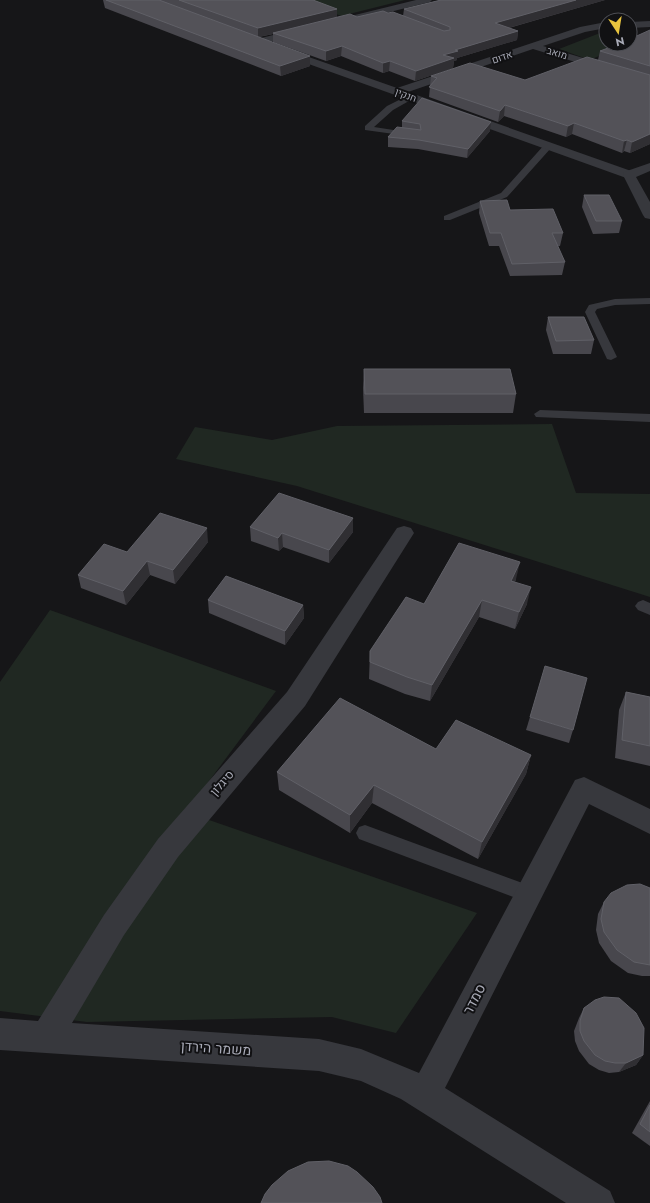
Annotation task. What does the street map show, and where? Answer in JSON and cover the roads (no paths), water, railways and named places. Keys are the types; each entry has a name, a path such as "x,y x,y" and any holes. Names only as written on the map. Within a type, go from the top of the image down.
{"street":[{"path":"379,12 427,0"},
{"name":"חנקין","path":"379,12 254,40 629,175"},
{"path":"638,25 650,24"},
{"name":"אדום","path":"398,92 585,28 598,26"},
{"name":"מואב","path":"533,46 650,82"},
{"path":"650,168 629,175 650,215"},
{"name":"סיגלון","path":"46,1037 114,925 168,848 296,698 404,533"},
{"name":"סמדר","path":"425,1094 584,788 650,822"},
{"name":"משמר הירדן","path":"0,1034 319,1055 375,1069 425,1094"},
{"path":"425,1094 598,1203"}],"lane":[{"path":"379,12 392,17"},
{"path":"412,97 390,108 368,128 416,136"},
{"path":"447,218 504,195 548,146"},
{"path":"611,357 590,312 593,307 615,302 650,301"},
{"path":"540,414 650,418"},
{"path":"365,833 529,894"}]}
